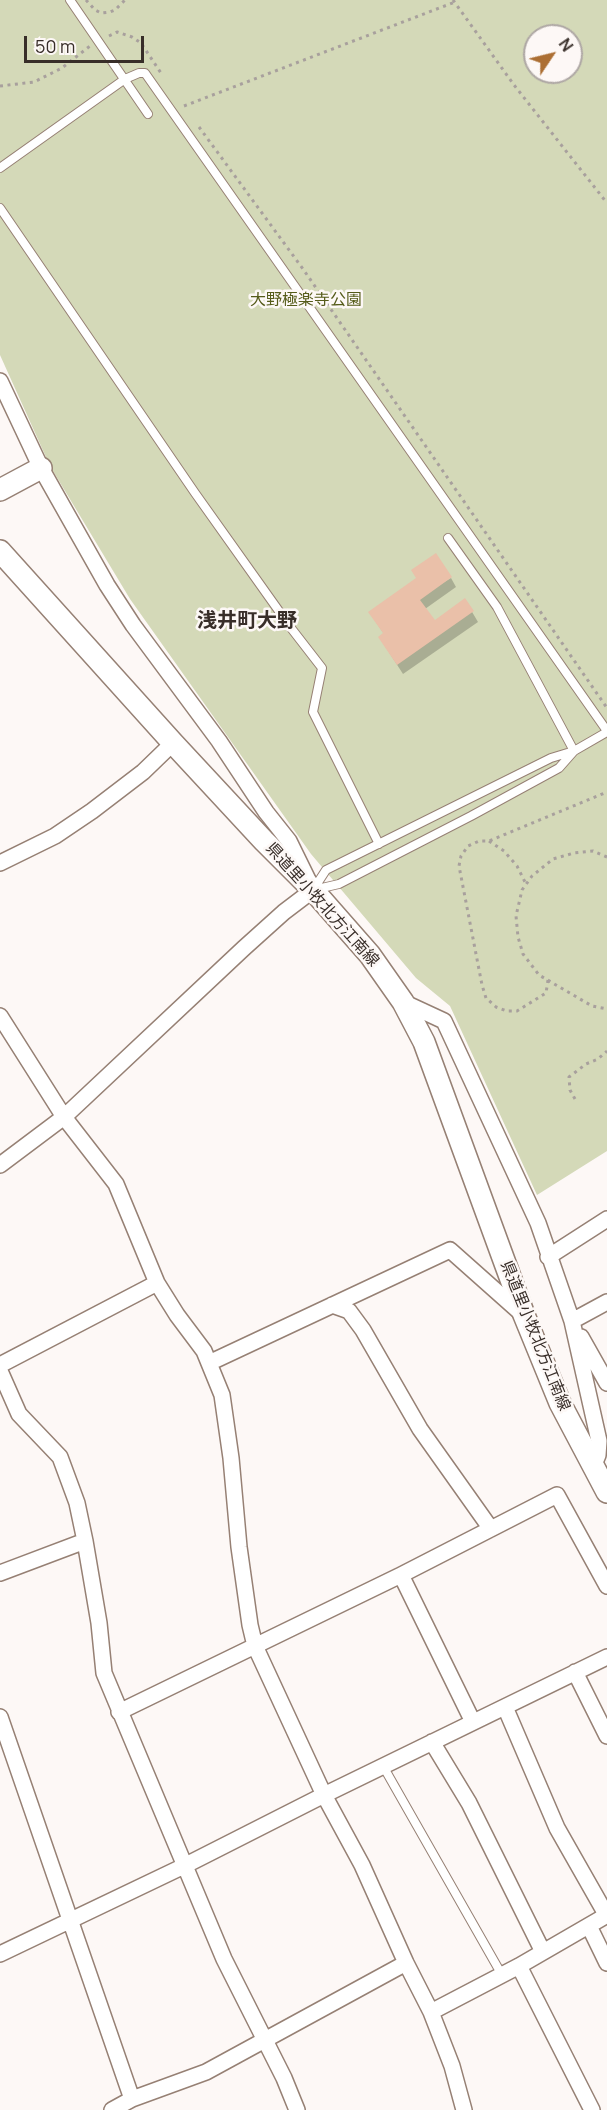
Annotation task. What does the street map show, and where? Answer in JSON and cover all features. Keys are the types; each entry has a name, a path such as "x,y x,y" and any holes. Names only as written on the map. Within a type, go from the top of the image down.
{"main road":[{"path":"0,490 41,468"},
{"name":"県道里小牧北方江南線","path":"0,551 264,842 313,890 370,954 403,1002 424,1042 524,1315 560,1403 607,1492"}],"street":[{"path":"0,381 41,468 79,537 133,625 219,741 266,813 289,841 313,890 284,912 244,948 64,1117 0,1165"},
{"path":"0,863 55,836 92,811 143,772 173,743"},
{"path":"403,1002 444,1021 538,1223 572,1321 599,1441 598,1455 593,1467"},
{"path":"0,1017 64,1117 116,1184 157,1283 204,1351 222,1395 231,1458 240,1558 255,1646 324,1795 362,1865 406,1964 431,2012 452,2066 465,2110"},
{"path":"548,1257 607,1219"},
{"path":"209,1363 450,1250 524,1315"},
{"path":"0,1365 157,1283"},
{"path":"572,1321 607,1302"},
{"path":"332,1305 349,1311 363,1330 420,1429 491,1529"},
{"path":"572,1321 607,1383"},
{"path":"0,1371 19,1414 60,1457 77,1503 85,1541 99,1623 104,1673 224,1959 284,2078 297,2110"},
{"path":"119,1712 401,1575 557,1495 607,1586"},
{"path":"0,1573 85,1541"},
{"path":"401,1575 472,1722"},
{"path":"0,1954 184,1866 607,1657"},
{"path":"575,1672 607,1736"},
{"path":"431,2012 607,1916 557,1828 505,1707"},
{"path":"0,1717 132,2099"},
{"path":"432,1742 469,1803 543,1952"},
{"path":"589,1926 607,1963"},
{"path":"112,2110 132,2099 206,2072 406,1964"},
{"path":"519,1966 592,2110"}],"lane":[{"path":"70,0 148,114"},
{"path":"0,168 125,80 139,73 145,73 607,732 574,751 551,758 326,870 313,890"},
{"path":"0,208 195,493 322,668 313,712 379,844"},
{"path":"448,538 497,607 574,751"},
{"path":"313,890 339,884 471,816 559,768 574,751"},
{"path":"383,1766 502,1975"}],"path":[{"path":"86,0 101,12 110,12 121,6 125,0"},
{"path":"189,114 183,106 454,1 514,85 607,203"},
{"path":"0,86 34,82 62,68 98,40 117,32 141,43 165,79"},
{"path":"195,122 303,269 607,708"},
{"path":"548,980 546,993 534,1003 517,1011 507,1011 496,1007 486,998 459,866 460,856 468,846 479,841 489,841 607,792"},
{"path":"489,841 504,851 526,884"},
{"path":"607,857 593,851 553,859 532,876 522,890 516,916 518,937 523,954 539,975 592,1006 607,1009"},
{"path":"575,1099 570,1090 569,1077 607,1051"}],"green space":[{"name":"大野極楽寺公園","path":"0,0 607,0 607,1151 537,1195 450,1006 416,978 311,854 130,599 50,466 0,355"}],"building":[{"path":"436,553 452,577 420,600 435,620 465,598 474,611 397,665 378,637 383,633 368,612 416,578 411,570"}],"district":[{"name":"浅井町大野","path":"247,621"}]}
